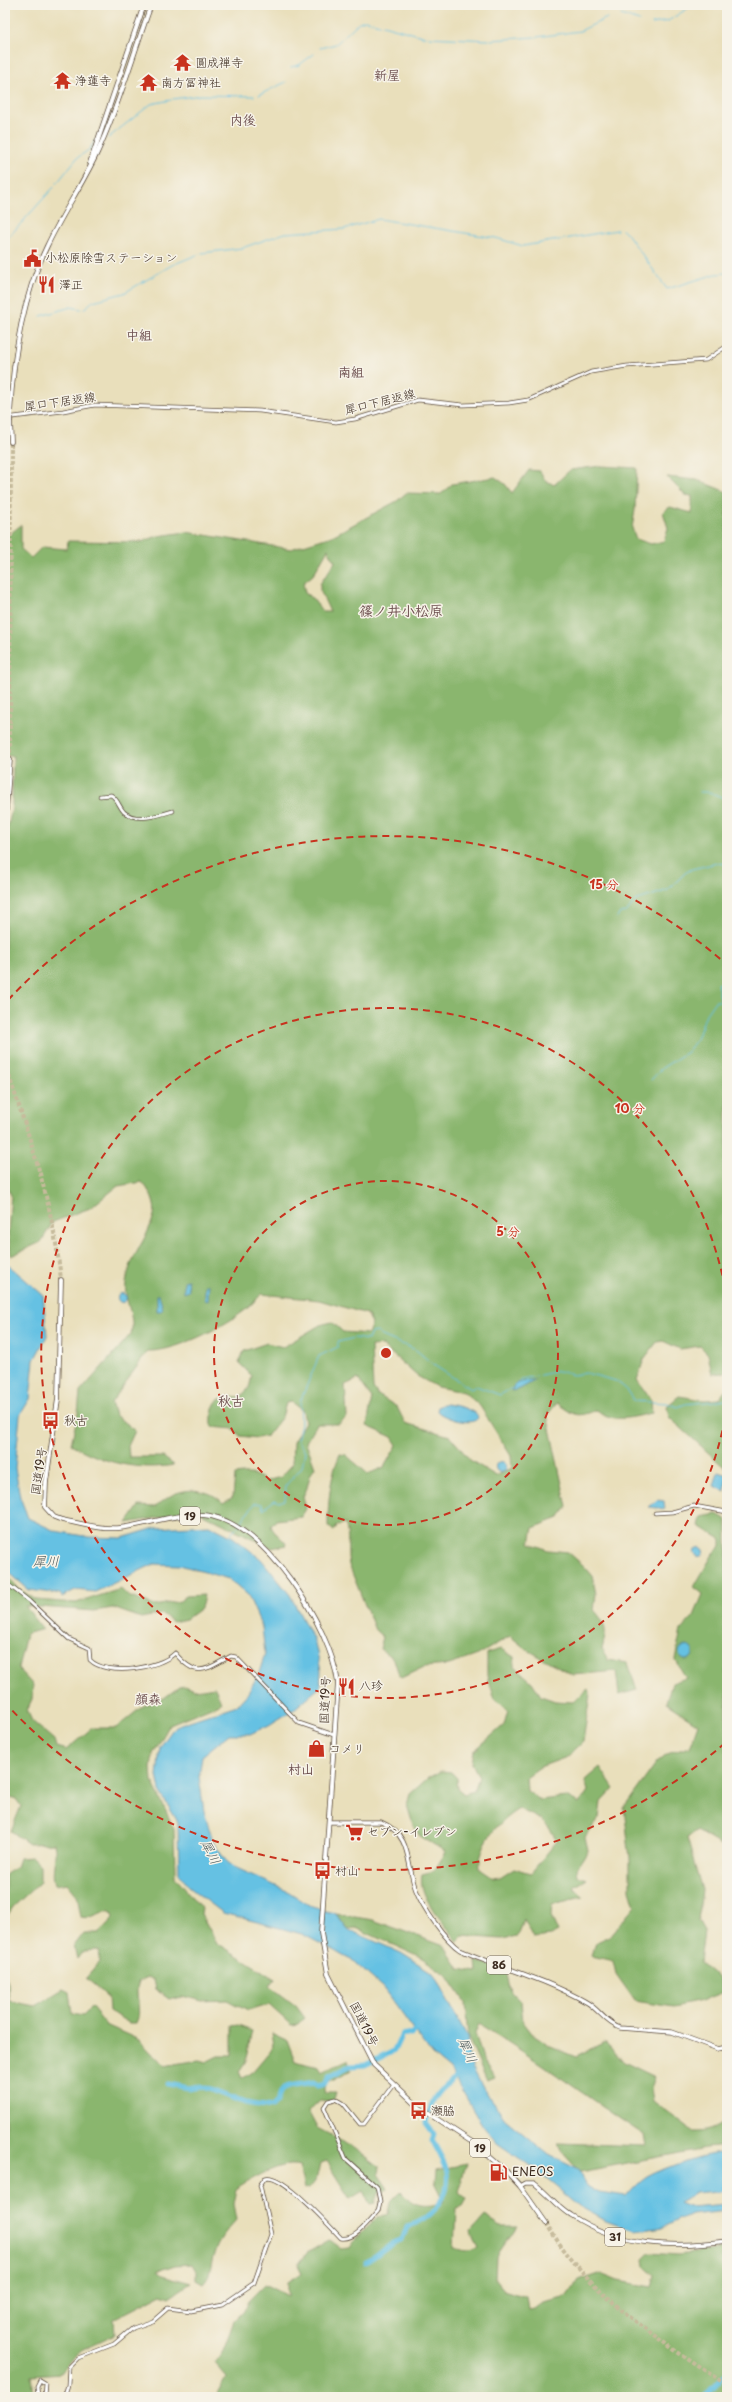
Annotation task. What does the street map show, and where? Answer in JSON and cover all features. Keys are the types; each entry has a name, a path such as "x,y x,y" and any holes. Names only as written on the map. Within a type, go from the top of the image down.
{"highway":[{"path":"83,180 100,137 144,5"},
{"path":"11,442 10,414 18,339 30,290 46,246 83,180 104,136 150,5"},
{"path":"5,821 10,759"},
{"name":"国道19号","path":"61,1280 58,1400 45,1488 45,1507 54,1517 62,1520 114,1528 202,1515 217,1519 249,1534 299,1591 332,1656 338,1683 321,1933 325,1961 337,1994 374,2065 393,2085 424,2111 488,2154 520,2186 546,2223"}],"main road":[{"name":"86","path":"329,1822 381,1822 388,1825 406,1846 416,1890 428,1910 453,1945 460,1950 544,1980 587,2002 611,2025 620,2028 672,2032 718,2049 727,2047"},
{"name":"31","path":"520,2186 525,2183 534,2183 570,2215 610,2235 629,2241 681,2246 727,2241"},
{"path":"721,2397 727,2393"}],"street":[{"name":"犀口下居返線","path":"5,418 63,411 95,405 260,411 336,422 355,419 418,400 463,405 509,404 528,400 591,372 626,366 706,360 727,346"},
{"path":"100,796 111,795 124,812 133,816 156,816 173,811"},
{"path":"655,1513 672,1512 694,1506 727,1512"},
{"path":"5,1582 29,1601 69,1639 90,1648 90,1660 96,1664 125,1670 164,1662 175,1653 189,1667 202,1669 213,1668 231,1656 236,1657 299,1723 334,1735"},
{"path":"64,2397 68,2385 69,2367 78,2358 114,2344 133,2328 153,2321 168,2308 191,2311 222,2304 254,2283 271,2238 271,2228 260,2185 265,2178 273,2179 303,2197 341,2238 346,2239 352,2236 378,2211 380,2202 377,2187 346,2159 324,2107 328,2101 336,2099 343,2103 360,2124 364,2124 393,2085"},
{"path":"38,2397 37,2386 40,2380 45,2382 44,2397"}],"green space":[{"path":"601,466 637,468 635,510 632,528 636,539 651,544 664,541 668,528 663,512 670,507 692,513 692,496 685,495 667,477 697,480 727,492 727,1370 723,1373 712,1374 708,1354 700,1346 680,1349 663,1341 657,1342 644,1359 637,1380 651,1400 652,1413 631,1418 617,1418 610,1417 597,1410 580,1415 568,1411 557,1403 547,1415 567,1507 559,1518 533,1528 530,1543 548,1550 568,1552 592,1575 596,1594 594,1610 604,1624 605,1628 605,1638 602,1649 608,1660 628,1663 637,1690 619,1695 616,1671 573,1675 526,1649 510,1636 478,1655 449,1665 424,1667 403,1677 399,1675 394,1659 380,1649 383,1637 375,1630 349,1565 345,1523 337,1526 334,1531 328,1526 330,1489 340,1454 346,1455 368,1474 384,1467 397,1445 392,1437 367,1426 372,1398 358,1379 345,1385 347,1417 339,1424 317,1424 306,1442 315,1467 312,1470 307,1489 303,1496 306,1509 301,1517 276,1520 271,1526 287,1545 272,1548 197,1511 127,1523 139,1506 155,1507 174,1494 180,1492 194,1490 200,1491 213,1495 223,1503 233,1497 235,1475 251,1474 266,1481 281,1477 292,1465 293,1442 305,1422 303,1411 291,1402 286,1403 282,1417 267,1436 257,1438 240,1436 234,1429 212,1427 212,1412 216,1402 225,1397 240,1397 249,1388 252,1376 239,1363 244,1351 267,1343 283,1347 320,1325 332,1322 343,1332 368,1334 372,1323 367,1314 319,1300 262,1294 244,1311 212,1331 185,1343 159,1350 148,1351 111,1403 115,1415 135,1431 128,1446 129,1457 163,1457 174,1465 147,1467 108,1461 83,1451 71,1444 78,1413 80,1392 131,1334 132,1321 126,1296 126,1283 131,1265 148,1232 154,1215 155,1211 150,1193 142,1182 118,1186 90,1208 53,1222 41,1242 11,1256 8,1234 11,1195 5,1183 5,839 12,809 13,756 6,756 5,766 5,538 21,525 21,549 31,558 42,547 67,549 68,541 141,542 158,536 186,532 291,549 332,536 397,501 406,493 441,494 452,484 495,477 505,484 512,493 529,470 540,471 545,480 554,485 570,470","holes":["328,549 335,562 320,584 320,590 330,612 323,612 312,598 305,593 303,583 313,575","382,1345 417,1376 437,1387 464,1392 480,1406 511,1456 512,1468 496,1476 470,1460 450,1436 405,1423 397,1407 378,1395 373,1388 371,1346"]},
{"path":"725,1391 727,1391 727,1466 723,1466 669,1417 667,1406 679,1396 704,1400 719,1399"},
{"path":"717,1514 727,1520 727,1849 697,1831 687,1838 702,1890 698,1920 704,1931 700,1963 719,1979 724,1992 701,2001 673,2007 635,2001 616,1974 613,1961 592,1956 596,1942 611,1935 635,1906 630,1890 630,1858 624,1808 657,1762 667,1754 690,1747 698,1724 666,1703 672,1683 686,1678 675,1659 681,1630 694,1616 703,1594 694,1587 713,1554 721,1546 721,1539 699,1526 701,1517"},
{"path":"5,1573 19,1589 36,1600 76,1603 121,1589 128,1596 155,1606 180,1601 186,1596 204,1595 201,1608 186,1619 173,1622 162,1614 141,1618 113,1608 94,1611 25,1606 43,1629 26,1634 18,1669 33,1685 32,1699 27,1710 32,1721 54,1740 56,1747 66,1750 92,1728 116,1728 143,1706 164,1698 179,1687 185,1686 195,1690 215,1687 221,1703 170,1724 153,1754 151,1768 152,1781 174,1829 175,1877 202,1909 201,1914 217,1943 275,1979 270,1986 296,2006 305,2018 299,2024 291,2025 269,2005 248,2011 227,2000 202,2001 182,1996 169,1999 155,1989 153,1980 148,1977 139,1981 137,1986 138,2018 136,2023 129,2023 109,2011 108,1997 86,1978 100,1962 99,1950 83,1951 77,1959 74,1946 84,1933 99,1933 113,1918 111,1912 103,1912 85,1918 81,1917 77,1895 67,1883 55,1885 53,1874 55,1854 54,1843 29,1844 11,1831 21,1806 16,1799 8,1796 5,1787"},
{"path":"501,1649 514,1657 514,1666 532,1682 541,1696 555,1701 573,1702 588,1689 590,1694 583,1742 567,1757 540,1767 526,1777 527,1791 540,1800 566,1797 579,1804 588,1791 585,1780 600,1767 614,1788 601,1802 599,1818 585,1837 588,1850 576,1869 577,1876 587,1879 574,1887 583,1897 552,1904 551,1916 558,1932 550,1936 533,1938 523,1919 517,1936 502,1939 462,1936 458,1942 428,1901 422,1883 422,1874 434,1871 446,1852 420,1836 414,1828 407,1805 410,1794 428,1778 441,1771 451,1772 457,1778 458,1789 464,1794 474,1791 479,1777 472,1763 474,1751 504,1725 508,1710 493,1697 487,1676 487,1653","holes":["519,1809 541,1820 549,1828 557,1841 531,1873 514,1868 500,1877 493,1878 480,1869 482,1851 491,1834 497,1827"]},
{"path":"32,1857 40,1865 40,1882 13,1907 5,1919 5,1875 16,1867 19,1858"},
{"path":"336,1914 373,1920 444,1946 459,1969 477,1972 476,1961 506,1970 511,1992 521,2002 523,2022 533,2035 548,2045 576,2056 605,2042 624,2062 655,2077 651,2088 653,2101 692,2131 711,2129 719,2125 727,2118 727,2146 706,2148 580,2172 561,2151 558,2143 646,2146 644,2135 479,2024 475,2033 483,2060 495,2078 487,2081 468,2038 465,2002 447,1975 422,1958 356,1928 347,1929"},
{"path":"5,1975 8,1983 9,2001 35,2006 63,1989 69,1992 72,2013 83,2015 91,2007 106,2025 139,2040 164,2066 199,2060 206,2062 218,2056 232,2056 232,2026 238,2025 252,2030 248,2056 239,2071 242,2079 253,2071 274,2046 272,2033 287,2040 295,2061 319,2067 322,2072 348,2060 351,2070 326,2083 324,2092 336,2092 333,2102 320,2100 308,2111 317,2128 350,2145 379,2166 378,2174 388,2189 378,2193 374,2204 370,2205 363,2191 350,2199 326,2161 320,2163 316,2180 312,2186 304,2189 299,2166 292,2165 275,2168 258,2176 236,2189 233,2204 236,2220 217,2245 209,2273 203,2283 196,2279 196,2271 192,2264 175,2265 157,2271 162,2275 191,2283 170,2297 162,2294 114,2319 115,2334 79,2351 61,2373 32,2375 34,2397 5,2397"},
{"path":"466,2164 459,2192 467,2199 463,2206 456,2208 454,2248 467,2251 479,2247 471,2232 485,2216 501,2226 517,2226 496,2257 495,2280 503,2290 527,2297 529,2310 534,2309 543,2302 566,2296 578,2280 598,2273 618,2281 652,2287 655,2276 644,2266 643,2259 649,2253 679,2255 727,2248 727,2397 216,2397 227,2377 215,2363 222,2353 234,2321 244,2311 249,2300 265,2284 288,2296 288,2282 302,2273 298,2265 307,2253 329,2240 341,2249 350,2248 361,2233 371,2223 388,2214 390,2202 401,2191 411,2200 421,2205 431,2205 445,2202 435,2182 436,2170"}],"water":[{"name":"犀川","path":"5,1262 43,1295 47,1336 34,1360 30,1399 20,1415 15,1468 20,1497 28,1518 55,1531 89,1537 122,1538 155,1528 209,1525 233,1537 261,1559 290,1595 315,1643 321,1671 320,1687 293,1710 269,1725 250,1734 229,1734 202,1756 199,1777 204,1811 213,1842 230,1865 289,1892 312,1907 336,1914 347,1929 401,1953 433,1973 467,2036 469,2061 484,2090 505,2119 549,2155 579,2170 585,2185 599,2193 626,2197 641,2181 655,2173 697,2158 727,2152 727,2190 695,2193 679,2203 689,2207 727,2204 727,2210 691,2214 664,2227 634,2231 606,2221 579,2206 532,2167 497,2143 483,2126 450,2070 432,2055 383,1988 352,1960 302,1934 223,1913 189,1887 179,1873 178,1822 161,1794 157,1776 160,1747 175,1726 237,1705 248,1693 259,1673 265,1654 262,1627 248,1595 229,1579 180,1565 154,1564 95,1592 75,1590 62,1597 60,1594 29,1590 5,1569"},
{"path":"188,1280 189,1291 184,1293 184,1281"},
{"path":"205,1285 209,1285 208,1301 205,1300"},
{"path":"122,1293 127,1298 122,1303 117,1298"},
{"path":"157,1295 159,1295 163,1309 161,1311 157,1311"},
{"path":"528,1380 536,1380 520,1389 511,1391 515,1384"},
{"path":"443,1404 458,1406 473,1412 478,1418 475,1421 470,1422 451,1419 437,1411 438,1407"},
{"path":"499,1462 503,1462 505,1463 505,1471 499,1472 496,1469 496,1465"},
{"path":"718,1472 727,1475 725,1491 714,1486"},
{"path":"657,1500 664,1501 665,1509 649,1507"},
{"path":"699,1547 704,1552 699,1557 694,1552"},
{"path":"683,1646 689,1646 693,1650 693,1656 689,1660 683,1660 679,1656 679,1650"}],"waterway":[{"path":"652,24 668,21 693,5"},
{"path":"621,15 639,21"},
{"path":"537,37 580,31 607,18"},
{"path":"320,48 336,44 359,22 365,20 426,37"},
{"path":"429,37 489,40"},
{"path":"491,40 535,37"},
{"path":"291,67 299,65 314,54"},
{"path":"259,95 286,82"},
{"path":"173,99 201,95 254,96"},
{"path":"108,138 151,104 171,100"},
{"path":"57,183 77,158 90,149 95,140"},
{"path":"5,241 54,187"},
{"path":"202,253 242,248 285,233 344,229 379,219 496,238 523,246 617,230"},
{"path":"622,230 626,232 667,289 716,274 727,273"},
{"path":"84,309 93,301 124,293 172,265 199,254"},
{"path":"41,316 71,307 81,309"},
{"path":"699,792 709,792 724,798 727,795"},
{"path":"617,918 620,913 627,912 635,901 668,890 685,873 692,869 717,863 727,864"},
{"path":"651,1080 662,1068 687,1052 697,1039 706,1014 715,1001 721,1001 717,984 727,980"},
{"path":"238,1526 255,1503 262,1504 263,1509 275,1500 279,1502 285,1500 286,1485 302,1467 305,1451 297,1440 301,1424 300,1402 319,1356 338,1347 338,1342 354,1338 368,1340 371,1333 377,1332 382,1336 416,1350 435,1366 471,1389 476,1386 500,1395 512,1388"},
{"path":"519,1382 522,1379 559,1371 573,1375 586,1373 616,1381 625,1388 634,1401 667,1403 678,1407 685,1404 727,1400"},
{"path":"229,1537 236,1528"},
{"path":"168,2084 189,2088 200,2086 245,2103 272,2107 278,2101 281,2091 285,2088 313,2082 318,2085 326,2083 330,2076 350,2066 365,2065 394,2051 402,2034 412,2035 420,2027"},
{"path":"366,2262 371,2260 392,2244 402,2240 407,2226 424,2219 432,2213 443,2197 446,2188 446,2168 432,2140 434,2134 426,2123 433,2100 437,2094 446,2085 460,2075"},
{"path":"705,2397 727,2373"}],"tunnel":[{"path":"10,759 11,442"},
{"path":"5,1064 39,1170 52,1224 61,1280"},
{"path":"546,2223 563,2249 604,2294 651,2333 727,2385"}],"place":[{"name":"圓成禅寺","path":"182,63"},
{"name":"浄蓮寺","path":"62,81"},
{"name":"南方冨神社","path":"148,83"},
{"name":"小松原除雪ステーション","path":"32,258"},
{"name":"澤正","path":"46,285"},
{"name":"秋古","path":"51,1421"},
{"name":"八珍","path":"346,1686"},
{"name":"コメリ","path":"316,1749"},
{"name":"セブン-イレブン","path":"354,1832"},
{"name":"村山","path":"322,1871"},
{"name":"瀬脇","path":"418,2111"},
{"name":"ENEOS","path":"499,2172"}],"district":[{"name":"新屋","path":"387,75"},
{"name":"内後","path":"243,120"},
{"name":"中組","path":"139,335"},
{"name":"南組","path":"351,372"},
{"name":"篠ノ井小松原","path":"401,611"},
{"name":"秋古","path":"231,1401"},
{"name":"顔森","path":"148,1699"},
{"name":"村山","path":"301,1769"}]}
